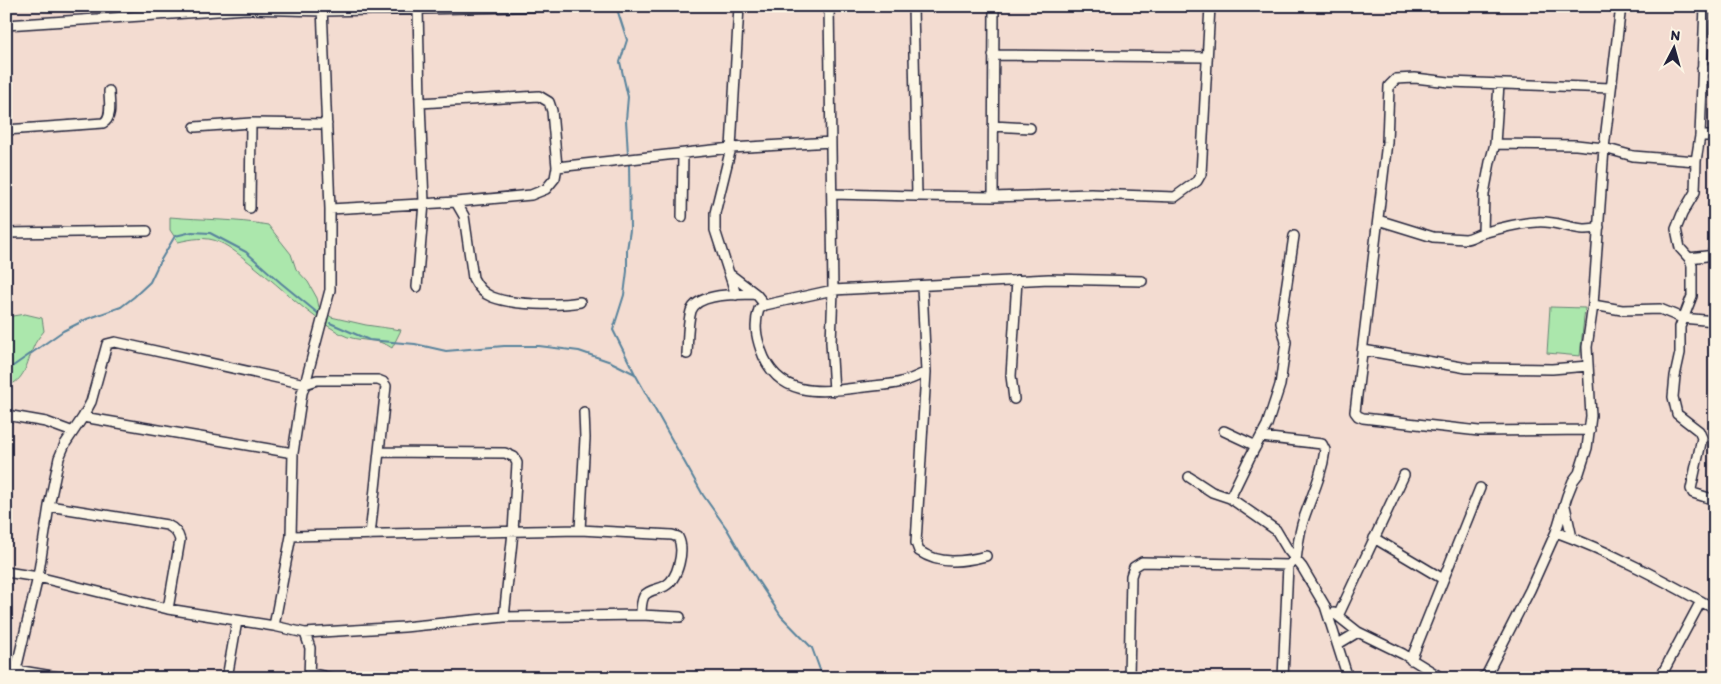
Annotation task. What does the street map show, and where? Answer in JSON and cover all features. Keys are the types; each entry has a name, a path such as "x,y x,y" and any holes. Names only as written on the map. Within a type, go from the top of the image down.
{"street":[{"path":"6,25 248,9 561,6"},
{"path":"736,295 715,230 715,213 731,148 739,6"},
{"path":"829,6 833,290 831,342 834,391"},
{"path":"913,6 917,196"},
{"path":"993,197 994,6"},
{"path":"832,194 993,197 1091,194 1175,197 1197,181 1201,174 1210,6"},
{"path":"1486,677 1530,590 1556,532 1573,481 1580,473 1584,462 1590,430 1587,346 1593,305 1604,148 1621,6"},
{"path":"1705,6 1700,136 1696,161 1695,192 1682,214 1676,229 1680,248 1689,258 1692,265 1692,296 1680,327 1680,353 1673,388 1677,414 1699,430 1702,438 1691,489 1693,493 1701,497 1715,500"},
{"path":"414,8 424,203 417,287"},
{"path":"274,626 291,536 293,453 302,393 330,290 330,209 322,9"},
{"path":"993,55 1207,58"},
{"path":"1702,68 1715,71"},
{"path":"1590,430 1479,431 1363,418 1355,412 1387,142 1387,112 1390,84 1396,79 1415,78 1498,84 1611,88"},
{"path":"1483,232 1484,194 1495,144 1498,84"},
{"path":"6,130 103,123 109,117 109,91"},
{"path":"330,209 456,202 531,195 546,189 555,178 557,168 550,102 539,96 420,103"},
{"path":"195,127 250,124 327,124"},
{"path":"250,124 250,208"},
{"path":"993,126 1030,128"},
{"path":"1700,136 1715,136"},
{"path":"557,168 731,148 831,142"},
{"path":"1495,144 1554,144 1604,148 1633,156 1696,161"},
{"path":"682,217 683,154"},
{"path":"456,202 464,216 473,278 484,292 492,297 534,303 580,302"},
{"path":"1378,220 1434,237 1470,239 1483,232 1539,221 1582,230 1598,227"},
{"path":"6,233 147,231"},
{"path":"1230,498 1267,425 1280,385 1286,342 1281,323 1294,236"},
{"path":"1689,258 1715,255"},
{"path":"730,275 756,294 766,305"},
{"path":"926,372 899,384 834,391 805,391 791,386 775,374 763,355 756,337 755,321 759,309 766,305 833,290 922,287 1050,278 1142,281"},
{"path":"1014,398 1012,368 1017,280"},
{"path":"922,287 926,372 916,543 919,551 936,559 966,561 986,556"},
{"path":"687,354 690,320 696,303 706,298 756,294"},
{"path":"1593,305 1622,310 1660,309 1682,318 1715,321"},
{"path":"64,678 15,674 38,577 49,506 59,458 90,402 105,346 108,343 115,342 305,384 317,380 378,380 383,382 386,386 370,535"},
{"path":"1362,350 1467,368 1552,370 1588,366"},
{"path":"580,530 585,438 584,412"},
{"path":"6,416 46,422 73,432"},
{"path":"83,417 293,453"},
{"path":"1224,432 1256,446"},
{"path":"1261,437 1313,442 1322,444 1324,450 1315,491 1302,526 1292,562 1283,678"},
{"path":"379,452 505,453 514,458 517,463 513,532 504,617"},
{"path":"1338,616 1404,475"},
{"path":"1189,477 1212,492 1230,498 1276,530 1292,562"},
{"path":"1411,660 1480,488"},
{"path":"1565,505 1572,538"},
{"path":"49,506 172,527 180,540 168,609"},
{"path":"291,536 580,530 672,535 678,537 680,541 680,563 678,570 666,586 645,595 642,602 641,615"},
{"path":"1556,532 1660,578 1715,609"},
{"path":"1374,538 1443,579"},
{"path":"1129,678 1131,576 1134,567 1142,562 1292,562 1302,567 1326,606 1348,678"},
{"path":"6,572 38,577 168,609 274,626 304,633 404,627 504,617 641,615 680,617"},
{"path":"1660,678 1701,601"},
{"path":"1326,606 1358,632 1403,654 1442,678"},
{"path":"227,678 238,621"},
{"path":"1338,644 1358,632"},
{"path":"304,633 310,648 310,676 331,678"}],"green space":[{"path":"170,217 268,225 291,254 296,269 308,282 317,298 319,307 331,317 401,330 392,348 380,342 347,337 329,327 254,266 223,244 214,240 204,239 178,242 170,230"},
{"path":"1550,307 1585,308 1580,356 1547,353"},
{"path":"25,314 42,318 44,331 35,344 21,376 12,384 6,386 6,317"}],"waterway":[{"path":"616,6 627,40 620,62 628,97 626,120 628,155"},
{"path":"629,162 630,230 627,250 627,271 624,295 613,330 635,374 703,495 727,529 781,616 812,648 823,678"},
{"path":"6,371 63,331 87,319 121,307 150,282 175,236 192,232 210,233 246,252 320,315"},
{"path":"330,323 369,340 415,344 446,351 504,346 539,346 579,351 611,362 635,374"}]}
